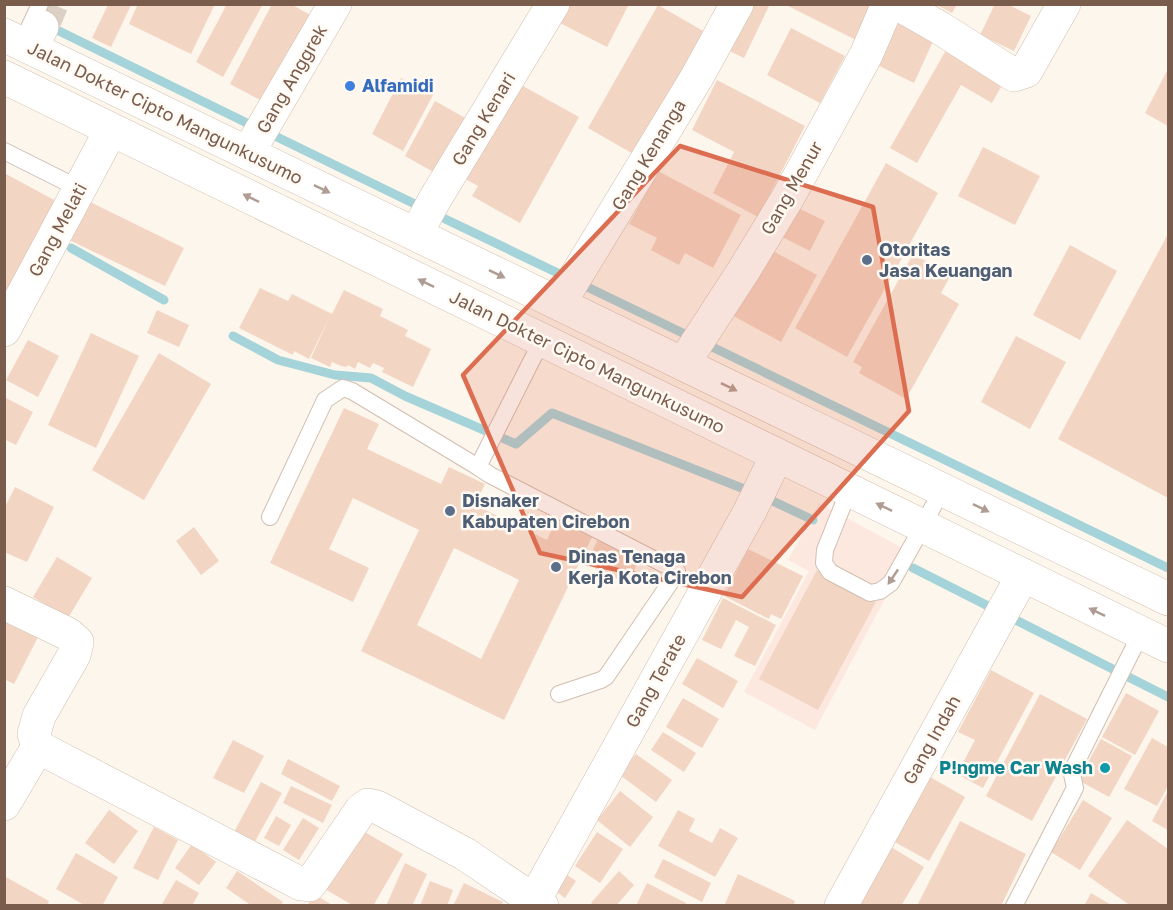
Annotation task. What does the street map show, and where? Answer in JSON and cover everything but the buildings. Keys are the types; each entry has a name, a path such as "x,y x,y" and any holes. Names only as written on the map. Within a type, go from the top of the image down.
{"street":[{"name":"Gang Anggrek","path":"248,153 335,4"},
{"name":"Gang Kenari","path":"416,234 553,4"},
{"name":"Gang Kenanga","path":"559,304 697,77 736,4"},
{"name":"Gang Menur","path":"684,364 787,198 866,55 888,4"},
{"path":"898,4 1014,75 1026,71 1064,4"},
{"name":"Jalan Dokter Cipto Mangunkusumo","path":"28,32 204,132 1168,599"},
{"name":"Jalan Dokter Cipto Mangunkusumo","path":"4,77 542,340 765,480 849,490 923,526 1011,598 1145,647"},
{"name":"Gang Melati","path":"4,330 111,130"},
{"path":"188,167 204,132"},
{"name":"Gang Terate","path":"536,904 765,480"},
{"name":"Gang Indah","path":"841,906 1011,598"},
{"path":"4,603 68,634 77,642 74,655 39,716 34,734 38,747 301,884 309,885 361,810 368,805 377,807 465,854 536,904"},
{"path":"4,804 38,747"}],"lane":[{"path":"4,151 80,189"},
{"path":"478,467 542,340"},
{"path":"270,518 324,400 343,388 352,391 490,475 677,571 606,677 560,694"},
{"path":"849,490 825,550 824,562 830,572 870,593 880,591 891,583 942,489"},
{"path":"1014,906 1075,788 1072,771 1114,686 1145,647"}],"highlighted area":[{"path":"680,146 873,207 909,411 742,597 540,553 463,375"}],"shaded area":[{"path":"819,503 910,552 815,730 744,692 809,571 788,560"}],"waterway":[{"path":"57,30 255,127"},
{"path":"273,135 423,208"},
{"path":"441,217 564,276"},
{"path":"71,248 164,300"},
{"path":"581,284 691,337"},
{"path":"233,336 278,360 335,375 371,378 405,396 516,444 552,413 762,496 813,520"},
{"path":"706,344 1168,568"},
{"path":"913,568 1168,697"}],"tunnel":[{"path":"42,27 52,4"}],"place":[{"name":"Alfamidi","path":"350,86"},
{"name":"Otoritas Jasa Keuangan","path":"867,260"},
{"name":"Disnaker Kabupaten Cirebon","path":"450,511"},
{"name":"Dinas Tenaga Kerja Kota Cirebon","path":"556,567"},
{"name":"P!ngme Car Wash","path":"1105,768"}]}
